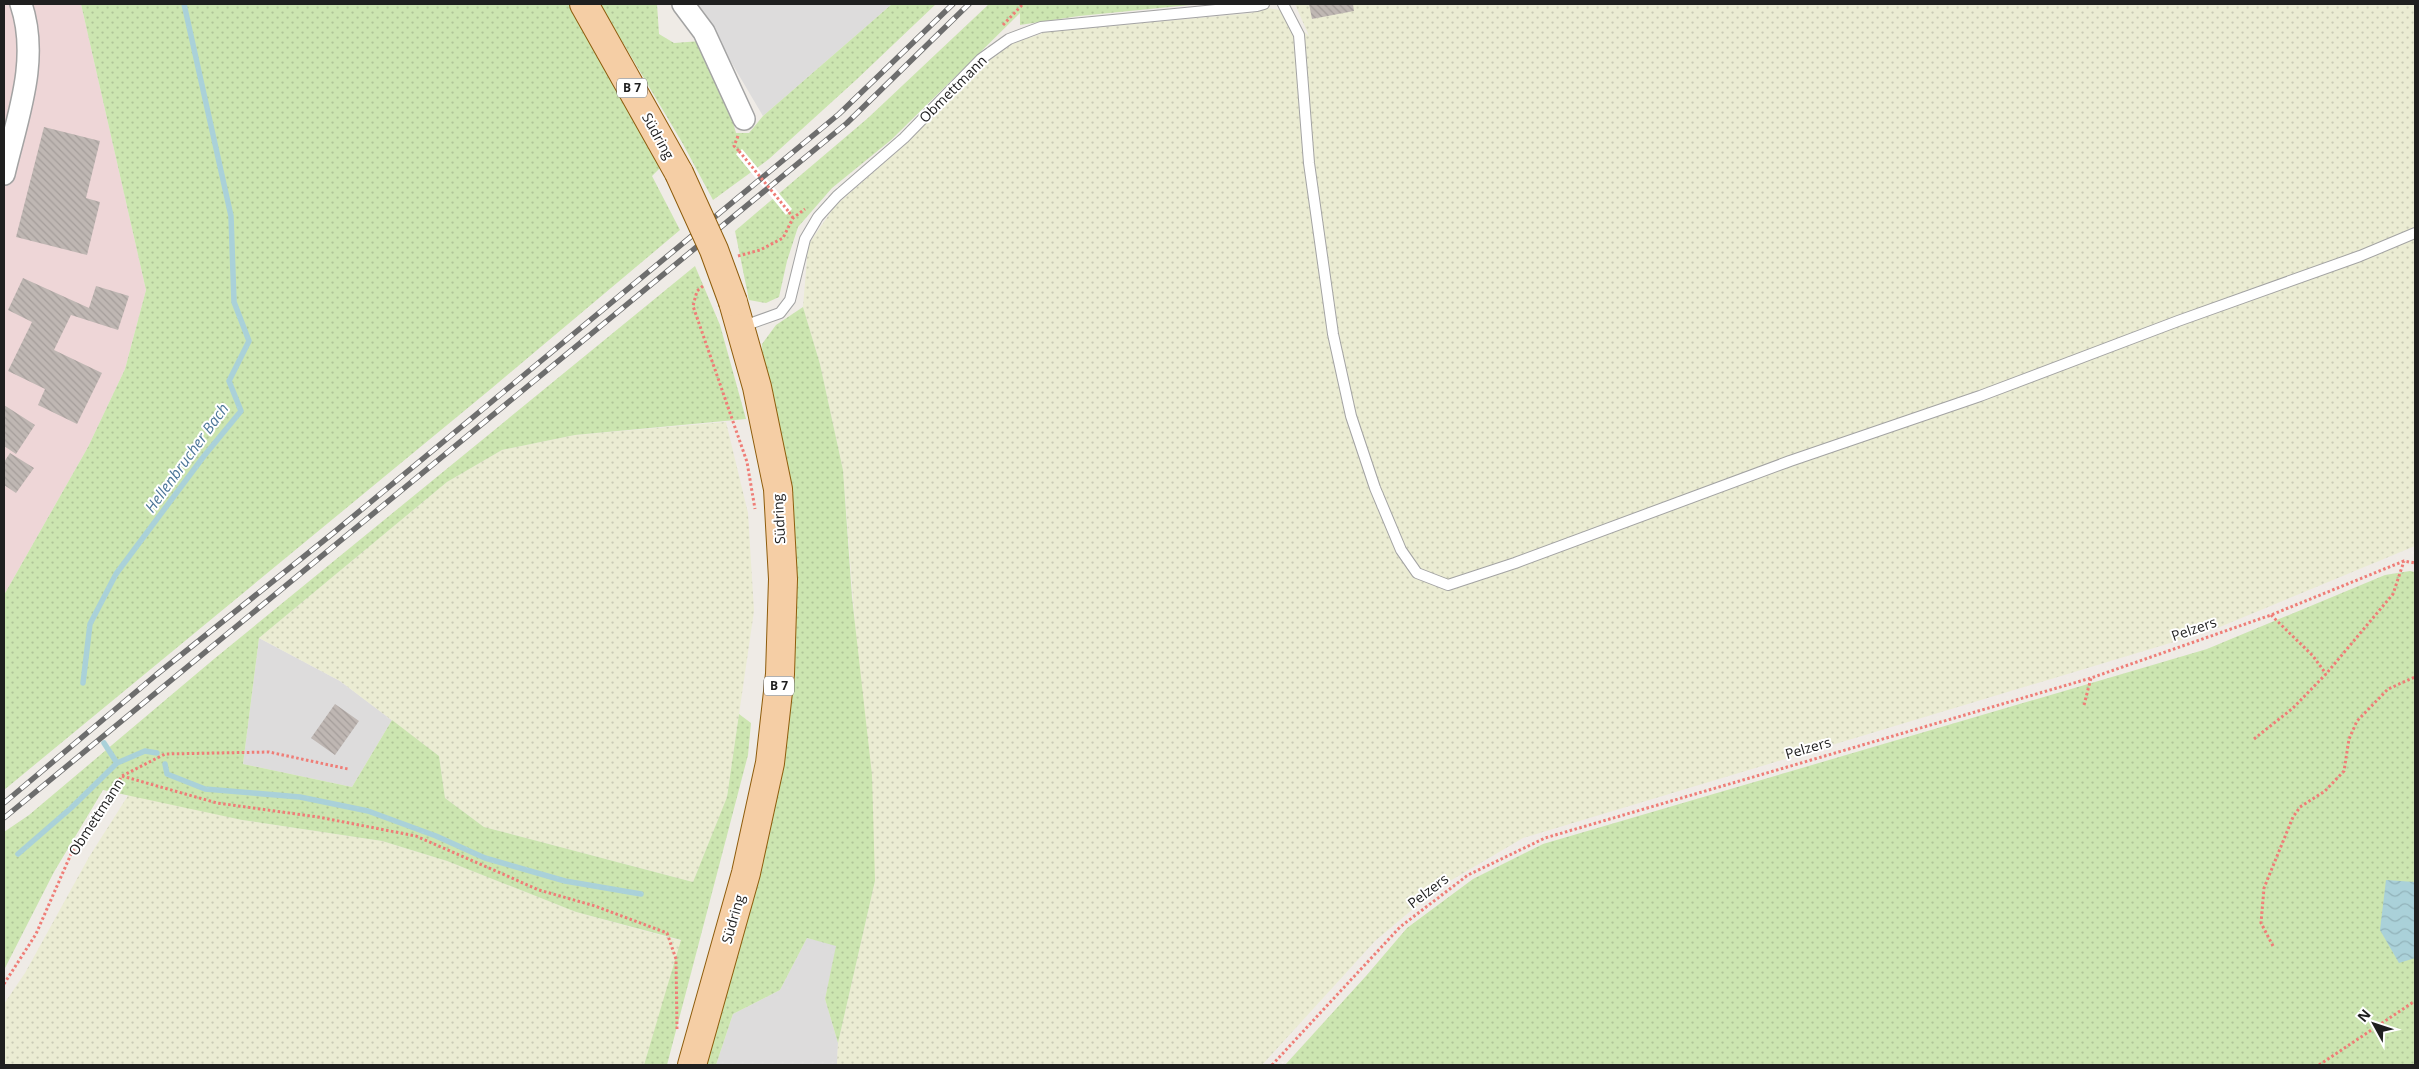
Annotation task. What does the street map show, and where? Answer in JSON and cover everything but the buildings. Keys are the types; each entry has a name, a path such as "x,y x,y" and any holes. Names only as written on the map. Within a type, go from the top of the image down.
{"main road":[{"name":"Südring","path":"584,4 679,173 714,250 737,314 757,387 778,488 782,579 780,674 770,763 748,864 692,1065"}],"street":[{"path":"4,174 28,76 29,37 21,4"},
{"path":"683,4 704,32 744,119"}],"lane":[{"name":"Obmettmann","path":"737,314 780,313 790,300 805,238 818,217 837,196 904,138 981,59 1009,39 1041,27 1264,4"},
{"path":"1283,4 1299,35 1310,173 1333,334 1351,416 1375,488 1401,550 1417,573 1448,585 1790,461 1980,396 2178,321 2360,256 2415,233"}],"path":[{"path":"734,259 742,254 760,250 783,238 793,218 739,151"},
{"path":"704,284 698,291 693,306 747,462 755,510"},
{"path":"2254,740 2293,708 2326,674 2393,594 2404,561 2415,563"},
{"name":"Pelzers","path":"1272,1065 1400,927 1468,875 1545,838 2091,678 2271,615 2404,561"},
{"path":"2271,615 2313,656 2326,674"},
{"path":"2273,946 2261,923 2264,888 2293,817 2300,807 2325,791 2344,771 2349,739 2357,721 2388,689 2415,677"},
{"path":"2084,704 2091,678"},
{"name":"Obmettmann","path":"4,984 36,934 71,854 122,776 165,754 269,752 348,769"},
{"path":"122,776 217,803 318,817 416,836 539,890 594,906 666,933 676,960 677,1035"},
{"path":"2318,1065 2415,1001"}],"shaded area":[{"path":"4,4 81,4 146,290 125,369 88,447 4,595"},
{"path":"694,4 892,4 763,116 711,28"},
{"path":"259,638 340,681 392,720 352,787 243,764"},
{"path":"807,938 837,945 825,999 838,1043 837,1065 716,1065 733,1014 780,990"}],"green space":[{"path":"81,4 570,4 662,166 652,176 680,230 492,388 4,790 4,595 88,447 125,369 146,290"},
{"path":"600,4 657,4 659,34 674,43 701,41 726,96 736,133 749,133 763,116 892,4 936,4 769,159 713,200 683,144"},
{"path":"989,4 1200,4 1079,16 1020,25 1020,13 891,140 832,188 798,227 787,261 779,297 766,303 749,300 735,231 868,118"},
{"path":"1295,4 2415,4 2415,546 2210,631 1523,838 1438,888 1375,941 1262,1065 837,1065 838,1043 875,881 843,470 820,364 803,307 808,245 835,206 907,143 985,63 1014,43 1046,32 1252,13 1266,8 1280,10 1309,36"},
{"path":"695,266 720,325 746,419 575,435 502,450 447,482 259,638 243,764 352,787 392,720 439,756 445,798 484,827 693,882 727,797 739,714 751,723 748,755 667,1065 644,1065 681,940 576,912 447,861 382,841 242,820 103,790 54,872 4,970 4,832 29,815 214,659"},
{"path":"803,307 820,364 843,470 852,597 872,775 875,881 838,1043 825,999 836,946 807,938 780,990 733,1014 716,1065 704,1065 780,769 762,344 776,325"},
{"path":"726,422 748,513 754,611 727,797 693,882 484,827 445,798 439,756 340,681 259,638 447,482 502,450 575,435"},
{"path":"2415,572 2415,1065 1285,1065 1407,928 1473,879 1543,844 2207,649 2385,575"},
{"path":"129,794 242,820 382,841 447,861 576,912 682,941 644,1065 4,1065 4,1004 25,973 89,857"}],"water":[{"path":"2386,880 2415,882 2415,958 2399,963 2380,930"}],"pier":[{"path":"742,149 792,209 786,215 736,154"}],"waterway":[{"name":"Hellenbrucher Bach","path":"83,683 90,624 116,574 204,456 241,411 229,381 249,341 234,302 231,216 184,4"},
{"name":"Hellenbrucher Bach","path":"18,854 71,808 117,763 104,743"},
{"path":"117,763 145,751 157,753"},
{"path":"165,764 167,774 205,789 300,797 368,811 436,836 485,858 565,881 641,894"}],"railway":[{"path":"4,803 156,675 332,534 839,114 953,4"},
{"path":"4,818 847,123 969,4"}]}
